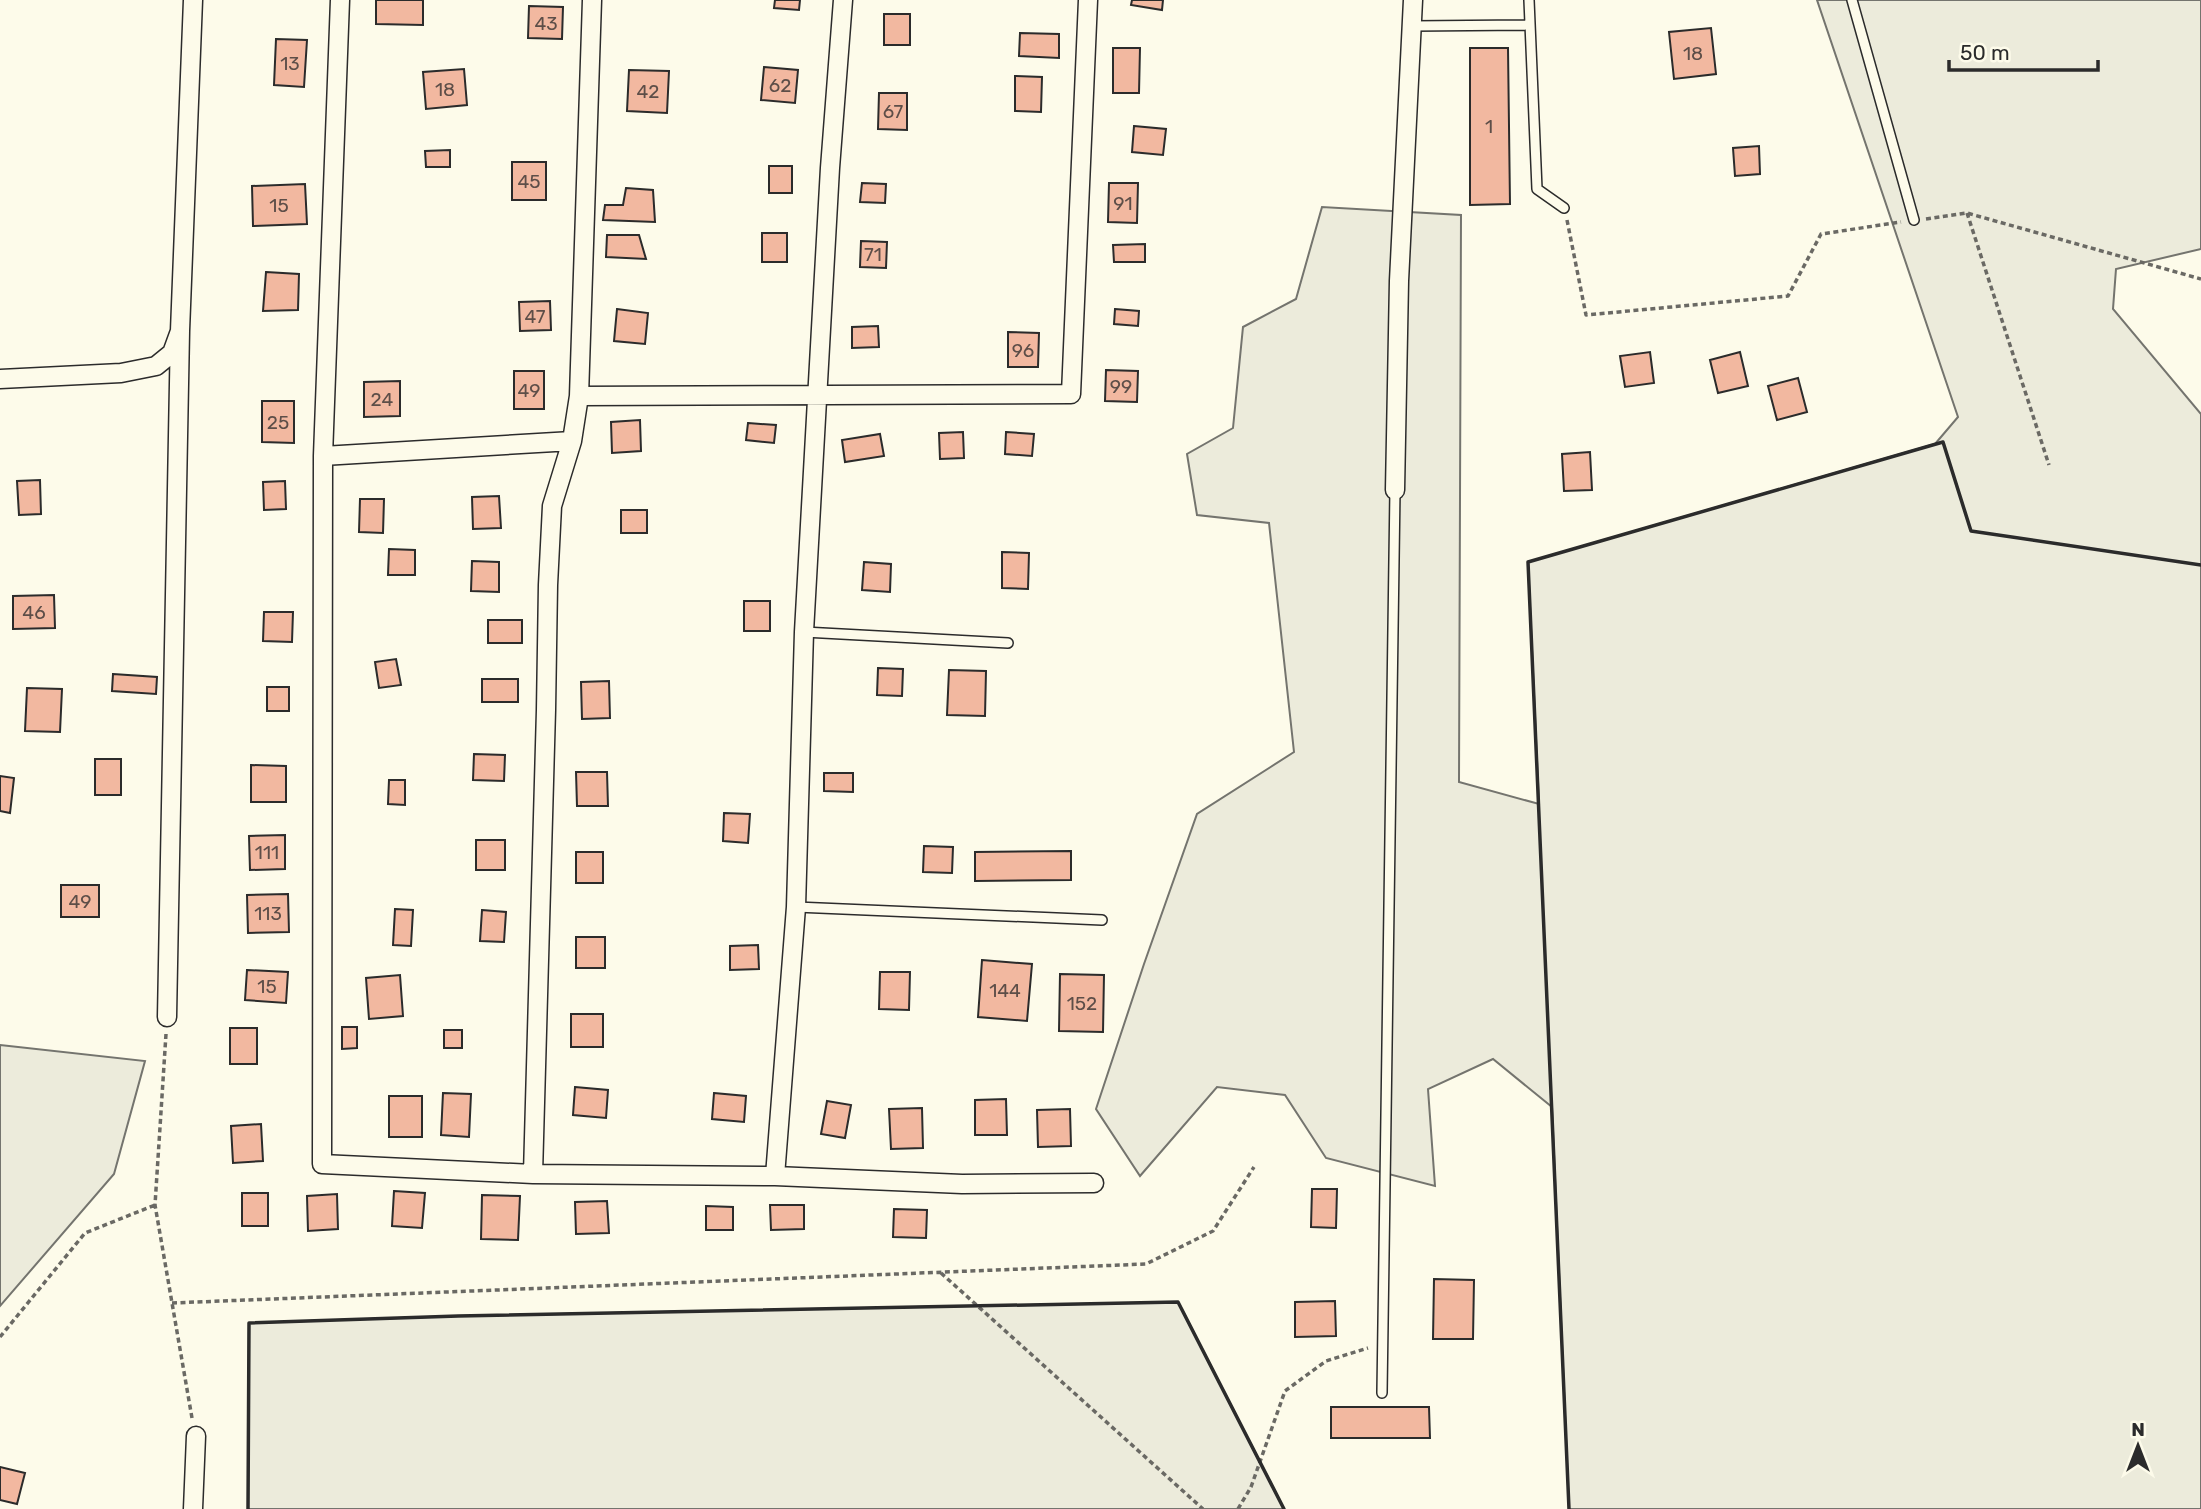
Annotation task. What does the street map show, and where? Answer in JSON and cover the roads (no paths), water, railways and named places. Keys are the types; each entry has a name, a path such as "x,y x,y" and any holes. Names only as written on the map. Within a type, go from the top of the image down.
{"street":[{"path":"167,1017 180,331 193,0"},
{"path":"340,0 323,456 323,1164 533,1174 775,1176 962,1184 1094,1183"},
{"path":"533,1174 547,710 548,585 552,506 572,441 579,396 592,0"},
{"path":"775,1176 796,907 804,632 830,168 843,0"},
{"path":"579,396 1071,394 1088,0"},
{"path":"1395,490 1399,281 1413,0"},
{"path":"0,379 121,373 156,366 172,353 180,331"},
{"path":"323,456 572,441"},
{"path":"192,1509 196,1436"}],"lane":[{"path":"1529,0 1536,189 1564,208"},
{"path":"1852,0 1914,220"},
{"path":"1413,26 1529,25"},
{"path":"1382,1392 1395,490"},
{"path":"804,632 1008,643"},
{"path":"796,907 1102,920"}]}
